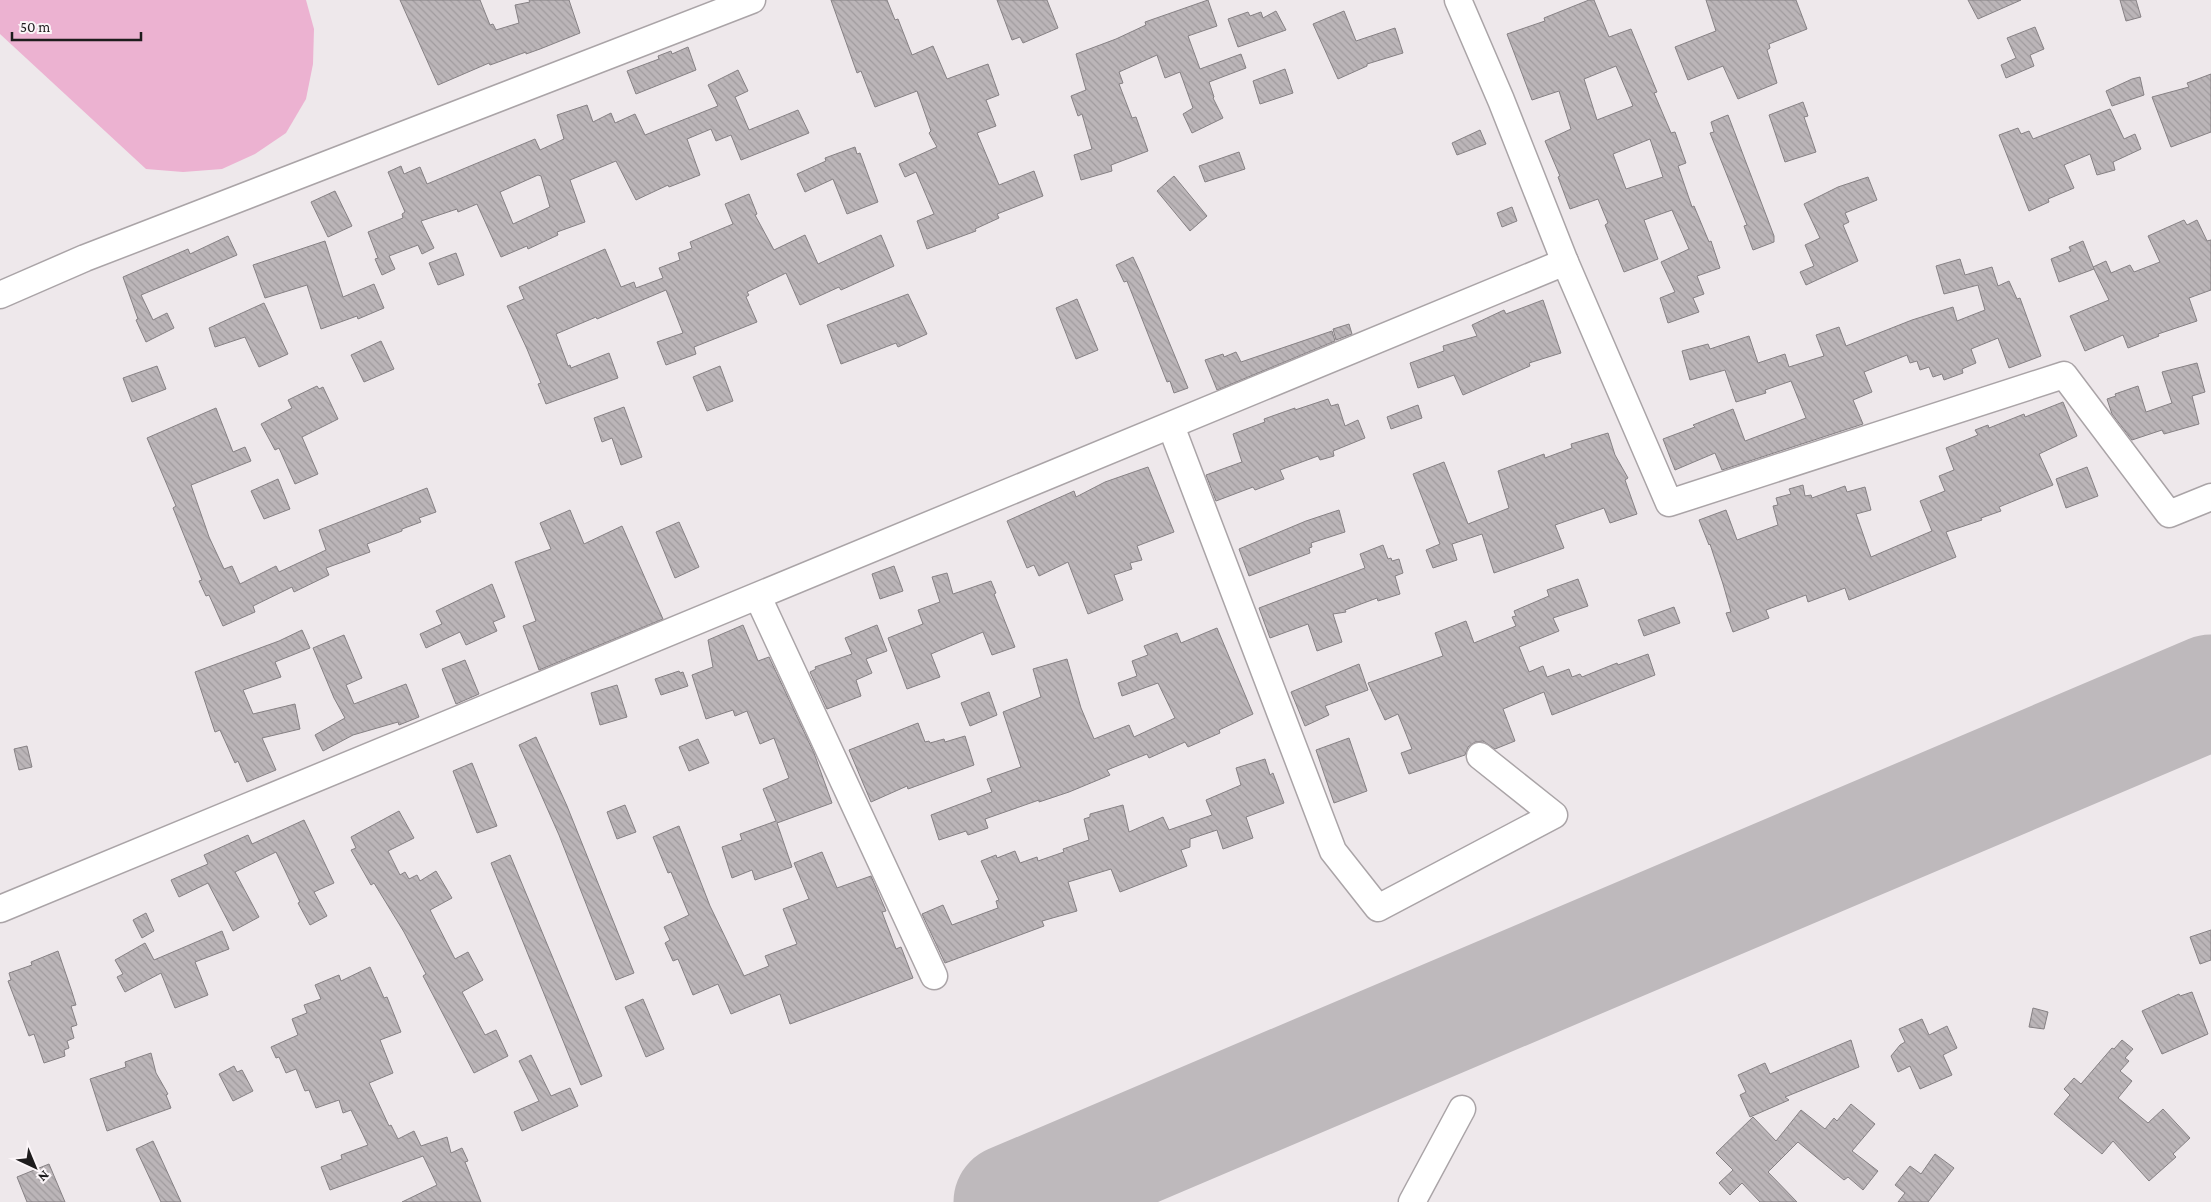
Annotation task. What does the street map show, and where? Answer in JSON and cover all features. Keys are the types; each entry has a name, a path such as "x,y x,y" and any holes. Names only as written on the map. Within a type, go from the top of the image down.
{"street":[{"path":"0,295 86,258 752,0"},
{"path":"1458,0 1502,100 1565,262 1669,503 2064,375 2169,514 2211,497"},
{"path":"0,909 1565,262"},
{"path":"1171,426 1333,851 1378,908 1554,815 1480,756"},
{"path":"758,597 934,976"},
{"path":"1412,1202 1462,1109"}],"shaded area":[{"path":"0,0 306,0 314,29 313,64 306,99 286,133 255,154 222,169 183,172 146,169 0,34"}],"building":[{"path":"400,0 480,0 490,25 493,24 496,30 519,23 515,5 530,2 529,0 569,0 580,33 526,54 526,52 490,65 489,63 438,85"},
{"path":"831,0 887,0 895,20 898,19 912,55 933,46 947,79 988,64 999,95 986,100 996,126 977,133 999,185 1034,171 1043,196 997,214 999,218 975,229 976,231 927,249 917,221 934,214 916,172 905,177 899,164 937,147 929,133 931,131 917,91 875,107 861,71 857,73"},
{"path":"997,0 1047,0 1058,28 1023,43 1020,37 1012,40"},
{"path":"1208,0 1217,26 1188,36 1200,69 1241,54 1246,68 1209,82 1213,98 1223,118 1192,133 1183,114 1193,108 1180,72 1165,78 1157,55 1119,72 1123,83 1119,84 1132,118 1136,117 1148,151 1111,165 1112,171 1081,180 1074,155 1092,149 1082,114 1078,116 1071,96 1086,90 1076,54 1116,39 1146,25 1145,22"},
{"path":"1589,0 1594,0 1609,37 1631,29 1657,92 1654,93 1671,133 1675,132 1686,163 1678,166 1692,207 1694,206 1709,242 1711,241 1720,268 1697,276 1704,294 1693,298 1699,312 1668,323 1660,298 1675,292 1661,262 1689,249 1672,210 1644,220 1658,259 1624,272 1605,225 1608,223 1598,199 1570,209 1558,177 1560,176 1545,141 1571,129 1559,91 1532,100 1507,34 1545,21 1544,18","holes":["1616,66 1633,106 1597,120 1584,79","1650,139 1663,177 1626,189 1613,154"]},
{"path":"1706,0 1796,0 1807,29 1769,44 1770,48 1767,50 1777,83 1738,99 1723,66 1688,80 1675,47 1716,31"},
{"path":"1968,0 2021,0 1978,19"},
{"path":"2120,0 2136,0 2141,17 2126,21"},
{"path":"1276,11 1286,30 1238,47 1228,19 1248,12 1250,16 1261,12 1263,18"},
{"path":"1344,11 1356,41 1395,28 1403,53 1367,64 1367,66 1338,79 1313,24"},
{"path":"2035,27 2044,49 2030,55 2034,66 2006,78 2001,65 2016,58 2007,38"},
{"path":"688,47 696,70 636,94 627,71 659,59 658,56 671,51 672,54"},
{"path":"1285,69 1293,93 1260,104 1253,81"},
{"path":"738,70 748,91 735,97 749,130 798,110 809,133 741,160 731,135 716,141 711,129 687,139 700,175 669,187 668,185 636,200 616,161 570,180 585,222 557,232 558,235 528,249 527,246 501,257 477,204 458,212 457,209 421,221 434,248 422,254 418,245 389,256 395,269 382,275 375,259 378,258 368,232 403,218 402,214 405,212 388,172 401,166 404,174 420,167 427,184 535,139 540,150 564,139 557,115 587,105 593,122 611,113 615,123 635,114 645,135 718,106 708,85","holes":["538,175 541,176 550,207 513,224 500,192"]},
{"path":"2211,74 2211,132 2171,147 2152,97 2189,87 2187,83"},
{"path":"2140,77 2144,95 2112,106 2106,91"},
{"path":"1803,102 1808,116 1804,117 1816,152 1785,162 1769,115"},
{"path":"2110,109 2124,139 2135,134 2141,149 2113,162 2115,170 2097,175 2090,154 2064,165 2074,188 2048,199 2049,202 2029,211 1999,135 2018,128 2021,134 2029,131 2033,139"},
{"path":"1728,115 1774,236 1774,242 1753,250 1744,226 1747,225 1710,133 1714,132 1711,122"},
{"path":"1480,130 1486,144 1457,155 1452,143"},
{"path":"855,147 857,154 860,153 878,202 847,214 833,179 805,192 797,174 826,161 825,158"},
{"path":"1239,152 1245,169 1205,182 1199,166"},
{"path":"1174,176 1207,216 1190,231 1157,191"},
{"path":"1868,177 1877,200 1845,213 1849,222 1843,225 1858,261 1806,285 1800,272 1814,266 1805,245 1820,238 1804,204 1838,187"},
{"path":"335,191 352,226 328,237 311,202"},
{"path":"749,194 757,214 755,215 774,250 805,235 818,264 881,235 894,266 841,290 839,287 800,305 786,273 747,292 749,295 746,297 757,322 694,347 696,354 666,365 657,342 683,333 666,290 597,319 596,317 556,334 568,366 570,365 571,368 609,353 618,378 546,404 538,384 541,383 507,306 524,299 519,287 605,249 621,287 634,282 636,288 663,278 659,268 680,260 678,253 692,248 690,242 733,224 725,204"},
{"path":"1512,207 1517,221 1502,227 1497,213"},
{"path":"2184,220 2187,225 2197,220 2207,241 2211,240 2211,290 2189,298 2197,321 2158,334 2159,336 2128,348 2123,335 2085,351 2070,316 2109,300 2093,267 2106,261 2111,273 2130,265 2134,272 2160,262 2148,236"},
{"path":"228,236 237,255 141,295 153,320 167,313 174,328 146,342 136,320 138,319 123,277 188,249 190,254"},
{"path":"325,241 343,297 374,284 384,308 358,319 357,316 321,329 307,285 265,298 253,265"},
{"path":"2083,241 2094,269 2059,282 2051,259 2071,251 2069,247"},
{"path":"456,253 464,275 438,285 429,263"},
{"path":"1133,257 1188,388 1174,393 1170,381 1167,382 1127,281 1124,282 1116,265"},
{"path":"1960,259 1965,275 1992,267 1998,286 2009,281 2017,299 2020,298 2041,356 2009,368 1998,338 1971,349 1976,363 1962,369 1963,373 1944,380 1942,374 1933,377 1929,367 1920,370 1917,361 1910,363 1907,355 1864,372 1872,392 1853,400 1863,424 1722,470 1715,453 1675,470 1663,439 1695,427 1693,425 1733,409 1745,441 1806,418 1791,381 1765,390 1766,393 1736,402 1725,370 1690,380 1682,351 1708,344 1710,349 1749,336 1758,363 1785,354 1789,367 1824,356 1816,335 1839,327 1846,346 1912,320 1953,307 1957,321 1985,310 1978,285 1944,294 1936,266"},
{"path":"908,294 927,334 898,347 896,343 841,364 827,325"},
{"path":"1077,299 1098,350 1076,359 1056,308"},
{"path":"1543,300 1561,353 1529,363 1530,366 1463,395 1454,375 1418,388 1410,363 1444,351 1443,346 1477,336 1472,325 1504,310 1506,314"},
{"path":"264,303 288,354 259,367 245,337 215,347 209,328"},
{"path":"1349,324 1352,334 1336,340 1333,329"},
{"path":"1332,331 1335,341 1217,390 1205,360 1223,354 1224,357 1236,352 1241,362"},
{"path":"381,341 394,369 364,382 351,355"},
{"path":"2197,363 2205,392 2192,396 2199,424 2164,434 2162,430 2132,440 2112,414 2107,399 2116,396 2115,394 2138,386 2146,412 2172,403 2162,372"},
{"path":"157,366 166,389 132,402 123,378"},
{"path":"720,366 733,401 707,411 693,377"},
{"path":"317,386 319,389 323,387 338,419 302,437 318,474 295,484 279,448 275,450 261,424 292,408 288,400"},
{"path":"1328,399 1331,406 1338,404 1345,426 1358,420 1365,438 1333,451 1334,456 1320,460 1318,456 1280,470 1284,479 1255,490 1253,487 1216,501 1206,475 1242,462 1233,434 1265,422 1264,419"},
{"path":"2063,402 2077,436 2039,454 2053,485 1999,507 2001,511 1981,518 1982,520 1946,532 1956,557 1849,600 1845,588 1808,602 1806,595 1766,610 1769,618 1733,632 1726,613 1731,612 1723,584 1710,544 1699,520 1726,510 1737,540 1778,525 1773,506 1778,505 1776,498 1791,494 1789,489 1803,485 1805,496 1811,495 1812,498 1845,486 1847,492 1865,487 1871,510 1856,514 1871,557 1932,531 1920,501 1945,491 1939,476 1954,470 1946,448 1978,435 1975,430 1988,425 1989,428 2024,414 2025,417"},
{"path":"1418,405 1422,418 1391,429 1387,417"},
{"path":"624,407 642,457 621,465 612,438 602,442 594,418"},
{"path":"216,408 233,452 245,447 251,461 191,485 209,537 224,569 232,566 240,584 276,566 279,572 326,550 319,530 427,488 436,512 419,518 421,522 402,529 402,531 367,544 370,552 326,568 329,575 294,592 292,587 253,606 255,612 223,626 209,595 206,596 199,581 202,580 173,508 176,506 147,438"},
{"path":"1608,433 1615,455 1628,478 1625,480 1637,514 1610,523 1604,508 1555,525 1564,548 1494,573 1482,534 1452,544 1457,560 1433,568 1426,550 1440,544 1413,474 1444,462 1468,524 1509,508 1498,471 1544,454 1545,458 1572,448 1571,444"},
{"path":"1148,467 1174,532 1137,546 1142,560 1130,563 1132,569 1114,575 1123,600 1088,614 1068,562 1039,576 1034,565 1027,568 1007,521 1074,491 1076,497 1105,482"},
{"path":"2087,467 2098,496 2066,508 2056,479"},
{"path":"278,479 290,509 264,519 251,491"},
{"path":"570,510 584,544 622,526 663,619 539,670 523,626 536,621 515,562 551,549 540,523"},
{"path":"1339,510 1345,532 1311,543 1310,553 1249,576 1239,549 1306,521"},
{"path":"679,522 699,567 675,578 656,532"},
{"path":"1383,545 1388,559 1391,558 1392,561 1399,559 1403,573 1395,576 1400,594 1378,601 1377,598 1345,610 1346,612 1333,614 1342,642 1317,651 1308,624 1270,638 1259,608 1365,568 1360,554"},
{"path":"894,566 903,591 880,599 872,574"},
{"path":"947,573 953,594 991,581 996,593 994,594 1015,647 992,655 983,632 931,654 940,677 907,689 888,638 923,624 918,610 940,602 932,577"},
{"path":"1578,579 1588,606 1553,618 1559,631 1519,647 1529,672 1543,666 1547,677 1569,669 1572,677 1580,674 1582,677 1617,663 1618,665 1648,654 1655,675 1552,715 1544,692 1503,709 1515,741 1495,749 1483,741 1475,742 1468,747 1465,755 1409,774 1401,753 1412,749 1398,714 1385,720 1368,683 1443,656 1435,633 1466,621 1474,643 1516,626 1512,617 1516,616 1514,611 1549,596 1547,590"},
{"path":"492,584 505,617 493,622 497,631 466,645 460,632 426,648 420,634 442,624 436,611"},
{"path":"1674,607 1680,623 1644,636 1638,620"},
{"path":"743,625 758,661 769,657 814,753 832,803 777,823 792,867 755,880 752,870 732,878 722,847 742,840 740,834 776,821 763,789 789,778 774,738 760,744 747,711 735,716 733,710 706,719 692,675 713,667 708,640"},
{"path":"877,625 887,651 866,659 872,673 856,680 861,696 827,709 810,672 816,669 815,667 852,654 845,638"},
{"path":"1217,628 1253,714 1219,730 1220,733 1188,747 1185,742 1149,758 1147,754 1107,770 1110,775 1069,792 1039,802 1039,800 985,819 988,828 968,835 966,831 939,840 931,815 992,792 987,779 1021,767 1003,712 1041,697 1033,669 1067,659 1081,708 1094,739 1129,725 1134,737 1175,718 1158,683 1122,696 1118,683 1137,676 1132,661 1148,655 1144,646 1177,633 1181,643"},
{"path":"302,630 310,648 275,662 281,677 243,690 253,714 295,704 300,729 262,738 276,770 247,782 238,761 235,763 220,730 215,732 195,672 279,641"},
{"path":"344,635 362,678 346,685 354,704 406,684 419,717 399,725 398,722 353,735 323,751 315,735 345,718 334,698 313,648"},
{"path":"465,660 479,694 456,704 442,669"},
{"path":"1359,664 1368,690 1325,706 1329,715 1305,726 1291,692"},
{"path":"679,671 680,673 683,672 688,686 661,695 655,679"},
{"path":"617,685 627,717 600,725 591,693"},
{"path":"989,692 997,715 970,726 961,703"},
{"path":"918,723 925,742 929,741 930,743 944,739 945,742 965,736 974,765 908,789 907,786 871,802 849,750"},
{"path":"536,737 567,806 634,973 616,980 559,835 519,745"},
{"path":"1349,738 1367,791 1334,803 1316,750"},
{"path":"698,739 709,763 689,771 679,747"},
{"path":"27,746 32,767 19,770 14,749"},
{"path":"1265,759 1270,775 1273,773 1284,803 1246,817 1253,838 1223,849 1217,830 1190,839 1190,847 1181,850 1187,866 1120,892 1111,869 1068,882 1077,911 1042,921 1044,926 945,963 922,914 943,905 952,925 998,908 996,901 999,900 981,861 996,855 997,858 1015,851 1020,863 1037,857 1038,861 1064,852 1063,849 1089,840 1084,819 1090,817 1090,814 1123,805 1129,832 1163,817 1169,830 1212,815 1206,800 1241,785 1236,768"},
{"path":"472,763 497,826 477,833 453,771"},
{"path":"625,805 636,832 617,839 607,812"},
{"path":"399,811 414,838 388,851 400,875 405,872 409,879 417,875 420,881 436,871 452,898 430,910 455,959 468,952 483,980 462,992 485,1035 496,1030 508,1056 474,1073 423,976 426,974 404,932 374,883 371,885 351,850 356,848 351,837"},
{"path":"304,820 334,883 314,892 327,916 310,925 298,903 300,902 276,852 235,872 259,917 233,931 208,883 179,897 171,880 208,864 204,855 248,835 252,844"},
{"path":"679,826 710,906 744,976 769,966 765,956 797,944 783,909 809,899 794,863 822,852 837,888 871,876 886,911 882,912 896,949 901,947 913,978 790,1024 780,994 731,1014 718,984 693,995 678,959 673,961 665,943 670,940 664,927 689,915 671,872 668,873 653,837"},
{"path":"510,855 602,1076 581,1085 491,863"},
{"path":"146,913 154,931 142,938 133,920"},
{"path":"2211,930 2211,960 2200,964 2190,937"},
{"path":"222,931 229,949 195,962 208,995 175,1008 161,973 125,992 117,977 123,974 115,960 145,943 154,960"},
{"path":"58,951 76,1005 71,1006 77,1025 71,1027 74,1038 67,1041 69,1048 64,1050 65,1056 44,1063 34,1034 29,1036 8,981 11,980 9,973 32,965 31,962"},
{"path":"370,967 384,998 387,997 401,1032 380,1040 393,1073 369,1083 389,1126 391,1125 398,1139 414,1131 421,1146 447,1137 451,1153 462,1148 468,1161 465,1162 481,1202 402,1202 437,1185 423,1156 330,1190 321,1167 342,1159 341,1155 368,1145 351,1110 343,1113 339,1100 316,1108 309,1090 305,1091 296,1069 286,1073 279,1057 276,1058 271,1047 298,1035 292,1019 307,1013 304,1005 321,999 315,985 339,975 341,981"},
{"path":"2192,992 2208,1034 2162,1054 2142,1011 2179,994 2180,996"},
{"path":"643,999 664,1049 646,1057 625,1007"},
{"path":"2033,1008 2048,1012 2044,1029 2029,1027"},
{"path":"1922,1019 1929,1035 1947,1026 1957,1048 1943,1055 1952,1075 1920,1089 1910,1066 1898,1072 1891,1056 1905,1042 1899,1029"},
{"path":"1851,1040 1859,1067 1785,1097 1789,1100 1750,1117 1740,1095 1746,1092 1738,1075 1765,1063 1770,1074"},
{"path":"2122,1040 2133,1049 2125,1058 2129,1061 2120,1071 2132,1081 2118,1098 2148,1123 2163,1109 2190,1138 2173,1154 2176,1157 2149,1181 2113,1141 2102,1154 2054,1114 2070,1095 2064,1089 2074,1078 2081,1084 2112,1048 2114,1049"},
{"path":"151,1053 156,1073 168,1094 166,1095 171,1108 107,1131 90,1079 126,1067 125,1062"},
{"path":"531,1055 551,1096 570,1088 578,1106 522,1131 514,1112 539,1101 519,1061"},
{"path":"234,1066 237,1072 242,1070 253,1091 233,1101 219,1074"},
{"path":"1851,1104 1875,1124 1852,1151 1878,1171 1863,1190 1848,1177 1844,1180 1798,1142 1768,1172 1797,1202 1760,1202 1742,1183 1730,1195 1719,1183 1733,1170 1716,1153 1753,1117 1776,1141 1801,1110 1825,1129 1834,1118 1837,1121"},
{"path":"153,1141 181,1202 161,1202 136,1149"},
{"path":"1935,1154 1954,1168 1928,1202 1898,1202 1905,1193 1895,1185 1910,1166 1921,1174"},
{"path":"49,1164 65,1202 27,1202 17,1177"}],"runway":[{"path":"1011,1202 2211,692"}]}
